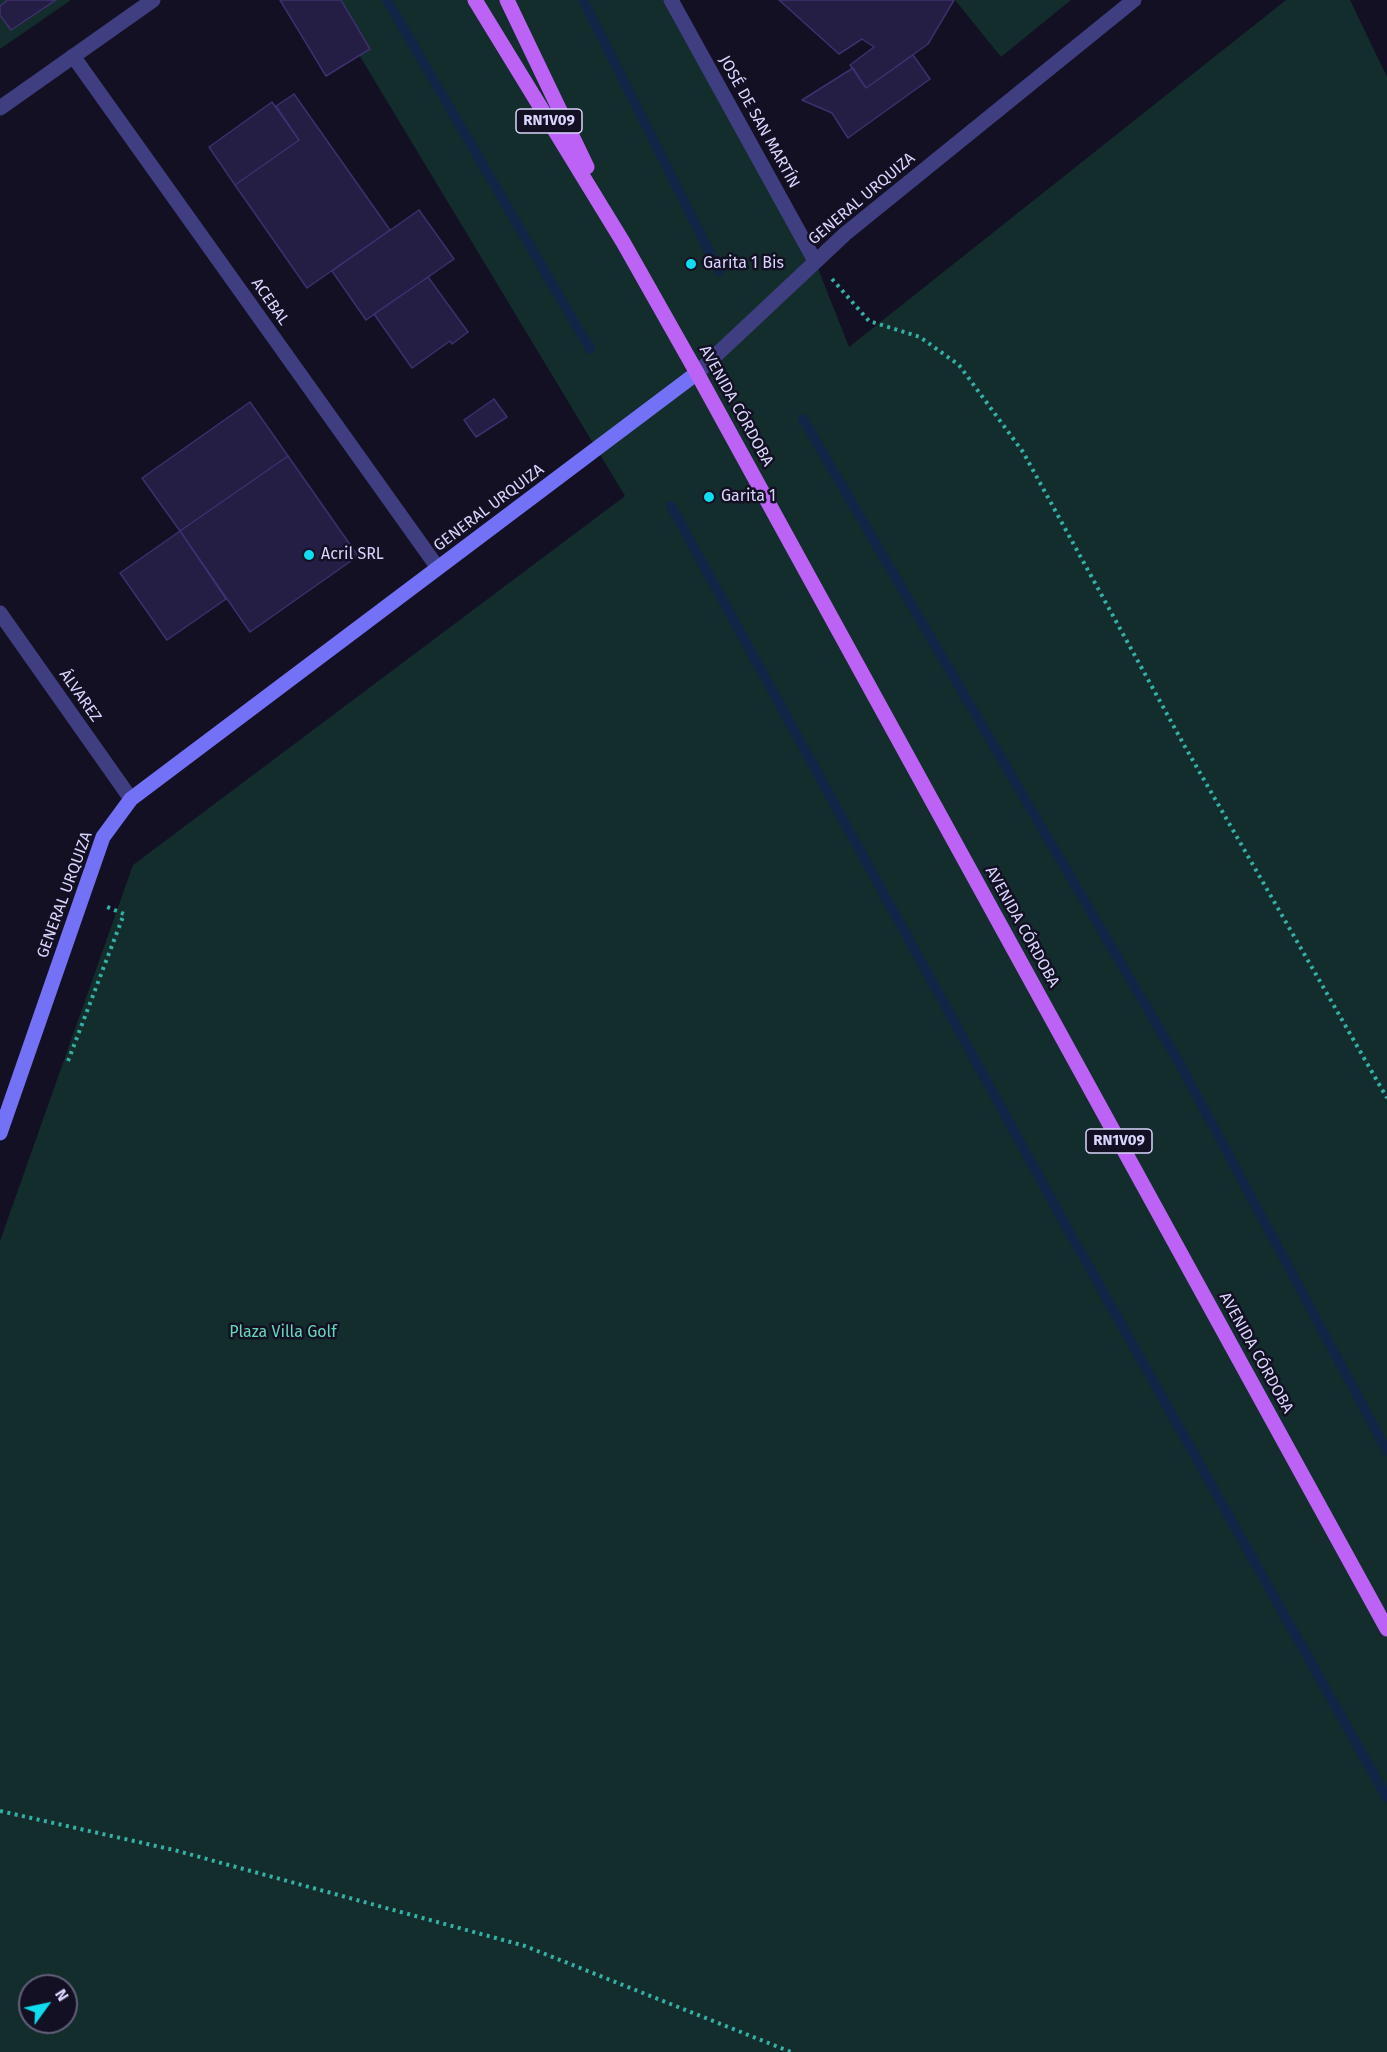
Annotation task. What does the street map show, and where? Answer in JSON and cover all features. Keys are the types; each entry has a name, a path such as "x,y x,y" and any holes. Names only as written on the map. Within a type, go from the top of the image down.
{"main road":[{"name":"AVENIDA CÓRDOBA","path":"475,0 623,242 697,373 1387,1629"},
{"name":"AVENIDA CÓRDOBA","path":"507,0 623,242"}],"street":[{"path":"0,108 153,0"},
{"name":"JOSÉ DE SAN MARTÍN","path":"671,0 815,261"},
{"name":"GENERAL URQUIZA","path":"0,1133 103,837 131,799 697,373 815,261 1134,0"},
{"name":"ACEBAL","path":"73,56 438,568"},
{"name":"ÁLVAREZ","path":"0,614 131,799"}],"path":[{"path":"815,261 869,321 920,337 959,365 1023,452 1184,746 1387,1098"},
{"path":"68,1061 124,914 82,897"},
{"path":"0,1811 174,1850 525,1946 791,2052"}],"green space":[{"path":"0,0 71,0 0,49"},
{"name":"Plaza Villa Golf","path":"326,0 671,0 815,261 849,347 1286,0 1350,0 1387,77 1387,2052 0,2052 0,1241 133,865 625,496"},
{"path":"955,0 1071,0 1001,57"}],"building":[{"path":"8,0 56,0 11,30 0,15 0,6"},
{"path":"280,0 341,0 370,49 326,76"},
{"path":"779,0 954,0 928,44 866,88 850,65 874,47 862,39 839,54"},
{"path":"913,55 930,79 848,138 832,113 802,100 853,68 866,88"},
{"path":"294,94 390,230 307,288 235,185 299,140 276,106"},
{"path":"272,102 299,140 235,185 209,147"},
{"path":"419,210 454,259 366,320 332,271"},
{"path":"428,277 468,332 452,344 450,341 412,368 374,314"},
{"path":"494,399 507,417 476,437 464,420"},
{"path":"250,402 288,456 180,531 142,478"},
{"path":"288,456 358,556 250,632 180,531"},
{"path":"180,531 226,599 167,640 120,573"}],"waterway":[{"path":"387,0 590,349"},
{"path":"583,0 719,271"},
{"path":"803,419 1181,1066 1387,1451"},
{"path":"671,506 1065,1224 1387,1798"}],"place":[{"name":"Garita 1 Bis","path":"691,264"},
{"name":"Garita 1","path":"709,497"},
{"name":"Acril SRL","path":"309,555"}]}
